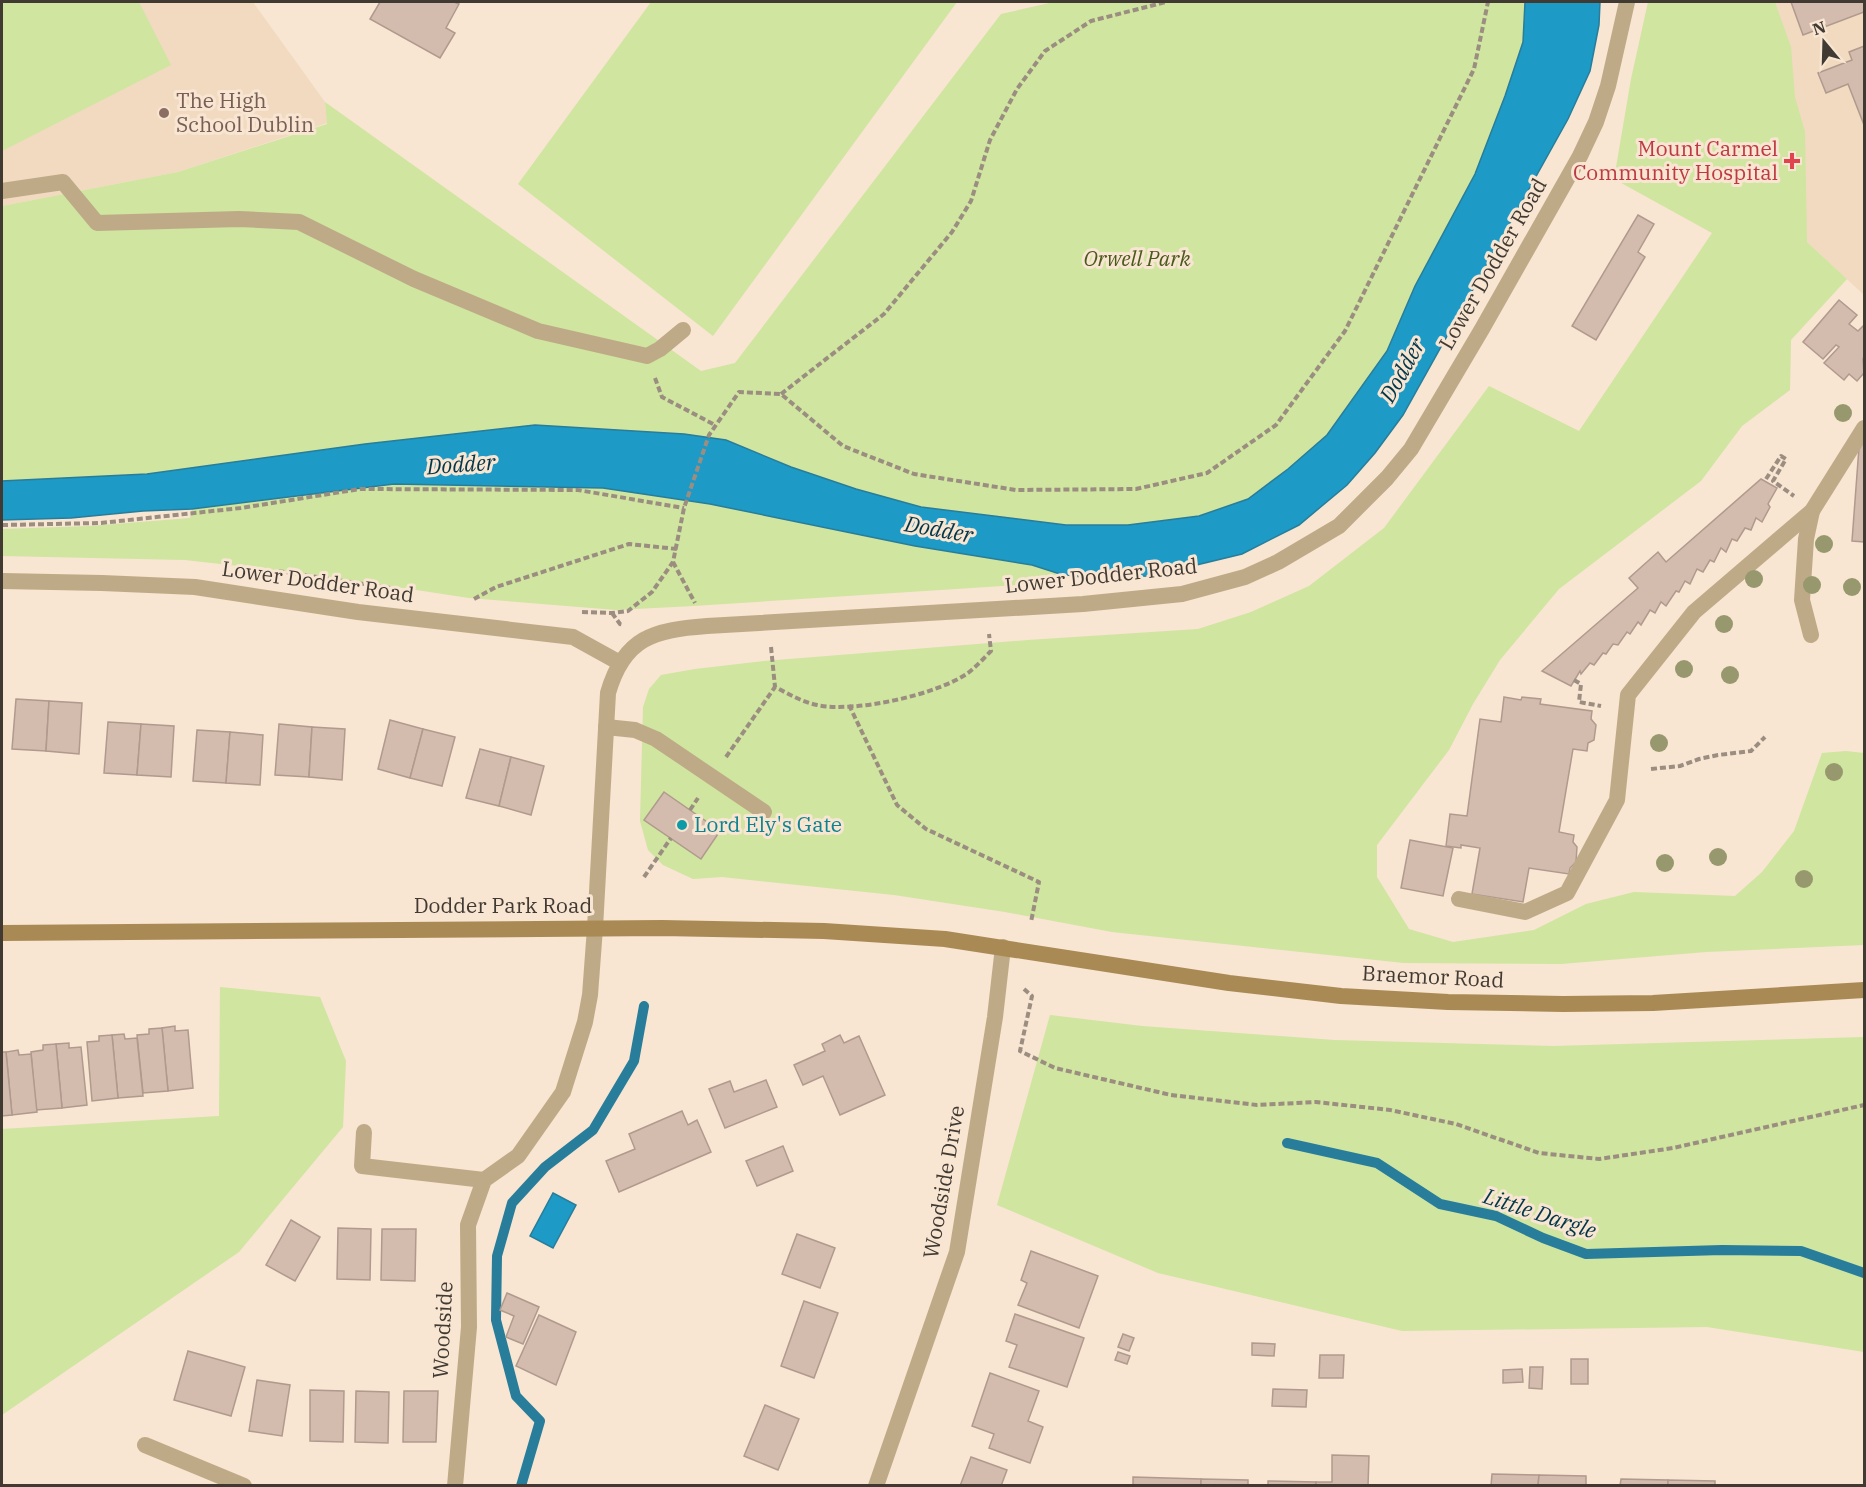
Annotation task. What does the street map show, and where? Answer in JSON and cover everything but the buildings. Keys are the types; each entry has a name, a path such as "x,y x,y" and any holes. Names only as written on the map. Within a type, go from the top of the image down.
{"main road":[{"name":"Dodder Park Road","path":"2,933 722,928 824,931 945,939 1003,947"},
{"name":"Braemor Road","path":"1003,947 1229,983 1341,996 1448,1002 1653,1003 1864,990"}],"street":[{"name":"Lower Dodder Road","path":"595,928 608,693 620,663 635,645 652,634 677,628 1083,604 1182,594 1245,577 1309,545 1339,526 1387,478 1410,449 1482,329 1580,156 1596,122 1608,86 1627,2"},
{"path":"2,191 63,182 97,223 239,219 299,222 414,279 538,331 647,356 660,349 683,330"},
{"path":"1459,899 1525,912 1567,893 1617,800 1628,695 1694,612 1813,509 1864,428"},
{"path":"1811,635 1802,600 1806,539 1813,509"},
{"name":"Lower Dodder Road","path":"2,581 195,587 358,612 573,637 620,663"},
{"path":"606,727 635,730 656,739 764,812"},
{"path":"364,1132 362,1166 484,1180 518,1156 563,1092 585,1022 590,995 595,928"},
{"name":"Woodside Drive","path":"876,1485 957,1252 995,1017 1003,947"},
{"name":"Woodside","path":"455,1485 469,1327 468,1225 484,1180"},
{"path":"145,1445 244,1485"}],"path":[{"path":"781,394 884,314 952,232 971,201 990,140 1017,89 1045,51 1091,21 1166,2"},
{"path":"574,610 612,613 628,611 652,592 673,562 684,508 709,435 739,392 781,394 843,447 914,474 1016,490 1136,489 1207,473 1276,425 1345,331 1474,69 1488,2"},
{"path":"647,356 662,397 715,425"},
{"path":"1766,479 1781,456 1786,459 1773,481 1813,509"},
{"path":"2,525 101,523 242,508 360,489 578,490 684,508"},
{"path":"473,600 496,587 629,544 677,549"},
{"path":"673,562 707,626"},
{"path":"775,687 804,701 819,705 887,703 936,689 967,673 991,651 984,610"},
{"path":"690,810 775,687 769,622"},
{"path":"1574,680 1581,684 1579,702 1625,711"},
{"path":"849,705 897,805 926,830 1039,882 1031,922"},
{"path":"1651,769 1680,765 1718,755 1751,751 1765,737"},
{"path":"644,877 671,838"},
{"path":"1024,989 1032,996 1020,1051 1055,1068 1170,1095 1257,1104 1316,1102 1390,1110 1456,1124 1539,1153 1599,1159 1673,1148 1864,1105"}],"shaded area":[{"name":"The High School Dublin","path":"2,2 253,2 325,102 327,123 178,172 2,206"},
{"name":"Mount Carmel Community Hospital","path":"1648,2 1864,2 1864,295 1807,242"}],"green space":[{"path":"2,2 139,2 171,65 2,151"},
{"path":"651,2 957,2 713,336 518,184"},
{"name":"Orwell Park","path":"1054,2 1525,2 1523,42 1475,174 1415,286 1387,351 1327,435 1288,469 1248,499 1199,516 1128,525 1066,525 1060,574 1047,583 616,610 469,598 318,575 185,560 2,556 2,529 89,526 190,518 192,509 394,484 602,488 147,474 2,481 2,206 178,172 327,124 325,102 701,371 735,363 1001,14"},
{"path":"1648,2 1775,2 1791,47 1795,97 1805,132 1807,242 1847,279 1791,340 1790,390 1742,426 1701,481 1559,589 1500,660 1449,750 1377,845 1377,877 1409,929 1453,942 1534,930 1586,904 1634,892 1735,896 1762,872 1794,831 1822,753 1846,751 1864,753 1864,945 1706,952 1561,964 1404,963 1112,932 1005,912 894,895 722,877 693,879 663,865 648,850 640,821 643,707 649,689 661,675 764,661 1198,629 1251,612 1309,586 1384,528 1489,386 1579,431 1712,233 1614,179 1631,79"},
{"path":"220,987 320,997 346,1061 343,1127 239,1252 2,1415 2,1129 219,1116"},
{"path":"1050,1015 1142,1026 1334,1040 1554,1046 1864,1037 1864,1352 1707,1327 1402,1331 1158,1273 997,1205"}],"water":[{"name":"Dodder","path":"1525,2 1600,2 1599,25 1590,71 1568,119 1403,415 1375,453 1347,485 1299,525 1242,554 1151,576 1081,577 1060,574 1032,565 915,546 710,504 603,488 394,484 192,509 71,518 2,520 2,481 147,474 365,444 535,425 684,434 726,440 791,467 856,489 921,507 1066,525 1128,525 1199,516 1248,499 1288,469 1327,435 1387,351 1415,286 1475,174 1523,42"},
{"path":"553,1193 576,1205 553,1248 530,1236"}],"waterway":[{"path":"521,1486 540,1421 516,1396 496,1320 497,1256 512,1203 545,1167 593,1130 634,1061 644,1006"},
{"name":"Little Dargle","path":"1287,1143 1377,1163 1440,1204 1496,1216 1543,1238 1586,1254 1722,1250 1801,1251 1864,1273"}],"place":[{"name":"The High School Dublin","path":"164,113"},
{"name":"Mount Carmel Community Hospital","path":"1792,161"},
{"name":"Lord Ely's Gate","path":"682,825"}]}
